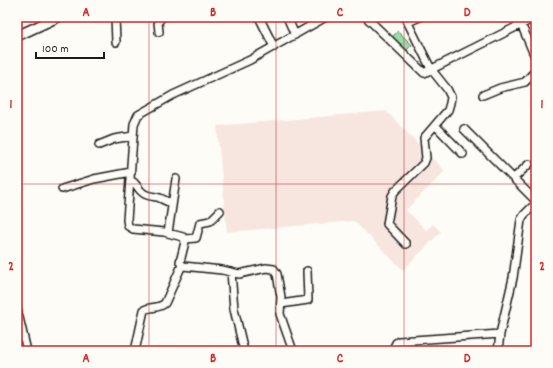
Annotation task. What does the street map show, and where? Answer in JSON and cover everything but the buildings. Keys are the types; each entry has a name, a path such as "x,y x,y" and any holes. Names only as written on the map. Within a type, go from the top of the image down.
{"main road":[{"path":"17,36 58,17"}],"street":[{"path":"115,17 116,42"},
{"path":"159,32 158,22 162,17"},
{"path":"259,17 274,48"},
{"path":"287,17 295,35"},
{"path":"220,212 210,221 200,223 196,238 185,239 183,237 168,233 132,229 128,226 127,220 135,120 141,113 177,93 274,48 317,20 326,17"},
{"path":"366,17 424,73 536,17"},
{"path":"406,244 387,224 392,196 397,188 424,163 426,158 424,138 449,107 451,97 447,89 431,69 406,20 420,17"},
{"path":"518,17 534,50 536,59"},
{"path":"483,95 500,88 525,82 536,70"},
{"path":"435,125 463,154"},
{"path":"464,129 536,202 521,220 513,278 500,334 498,351"},
{"path":"99,145 114,138 133,136"},
{"path":"514,178 529,164"},
{"path":"62,189 94,179 131,172"},
{"path":"168,233 176,179"},
{"path":"130,180 136,183 141,191 146,194 172,203"},
{"path":"135,351 144,310 147,308 161,306 165,303 182,265 180,260 185,239"},
{"path":"182,265 239,274 266,268 274,269 277,274 281,304 280,314 293,351"},
{"path":"281,304 308,300 307,271"},
{"path":"231,272 234,309 244,351"},
{"path":"17,309 27,351"},
{"path":"392,351 396,343 399,342 500,334"}],"shaded area":[{"path":"386,111 445,171 406,210 426,230 433,224 441,232 403,270 354,221 227,232 217,126"}],"green space":[{"path":"398,31 412,45 405,52 391,38"}]}
